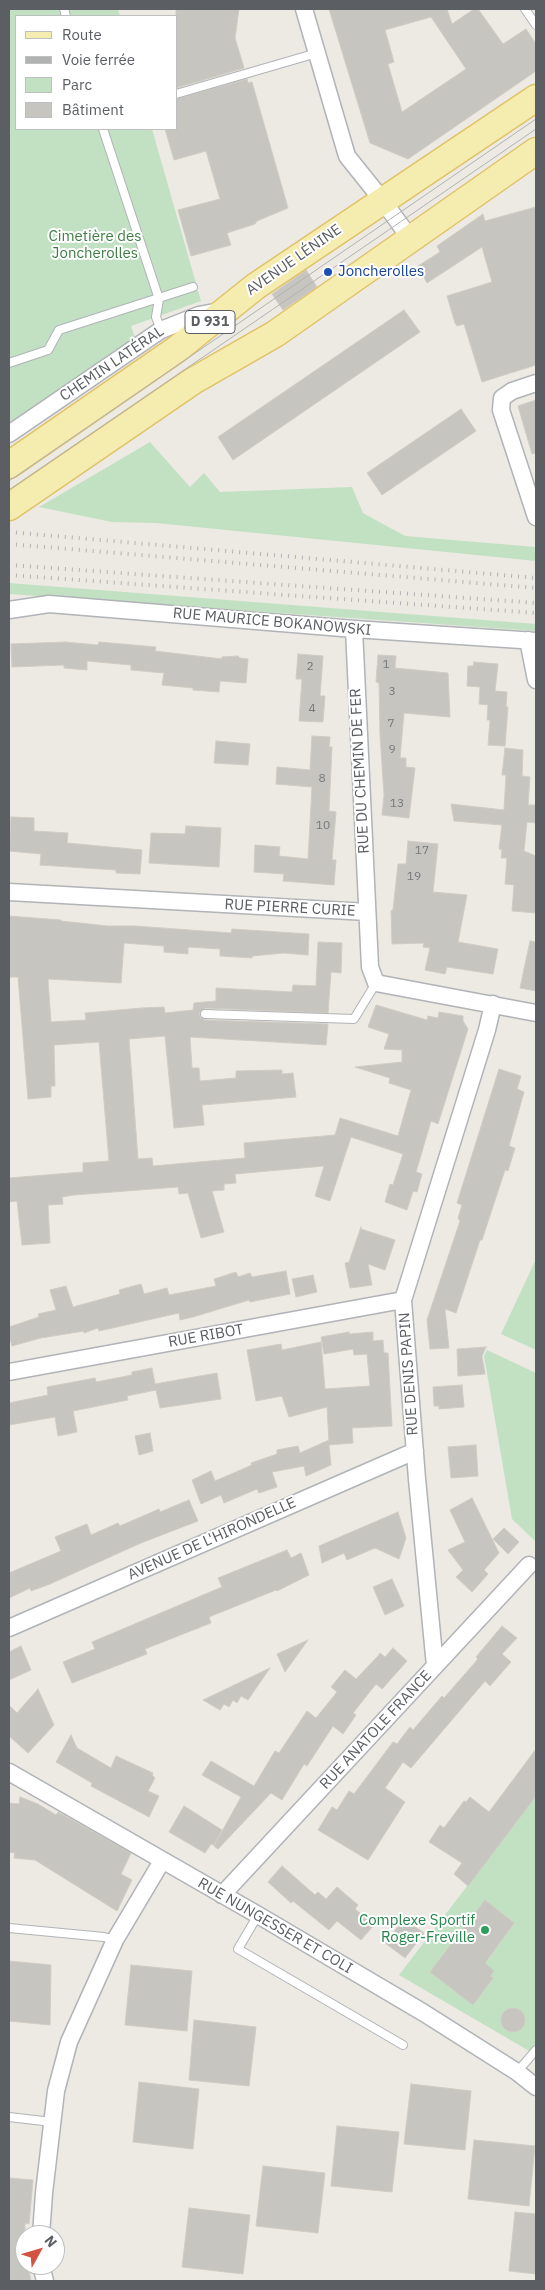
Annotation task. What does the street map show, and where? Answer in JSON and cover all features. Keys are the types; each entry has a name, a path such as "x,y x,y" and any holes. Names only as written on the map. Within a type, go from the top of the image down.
{"main road":[{"name":"AVENUE LÉNINE","path":"9,465 177,349 223,311 536,98"},
{"name":"D 931","path":"9,507 193,381 275,334 536,151"}],"street":[{"path":"304,9 317,54 328,105 347,156 410,238"},
{"name":"CHEMIN LATÉRAL","path":"9,434 162,330 199,315 223,311"},
{"path":"536,383 512,391 502,398 501,410 536,517"},
{"name":"RUE MAURICE BOKANOWSKI","path":"9,610 49,604 354,630 532,641"},
{"name":"RUE DU CHEMIN DE FER","path":"354,630 367,912"},
{"path":"532,641 536,680"},
{"name":"RUE PIERRE CURIE","path":"9,892 367,912 370,967 376,983"},
{"path":"376,983 536,1013"},
{"name":"RUE DENIS PAPIN","path":"435,1666 403,1300 487,1030 492,1004"},
{"name":"RUE RIBOT","path":"9,1372 403,1300"},
{"name":"AVENUE DE L'HIRONDELLE","path":"9,1628 415,1450"},
{"name":"RUE ANATOLE FRANCE","path":"222,1895 529,1565"},
{"name":"RUE NUNGESSER ET COLI","path":"9,1772 424,2013 517,2072 536,2087"},
{"path":"42,2225 56,2091 69,2042 115,1940 162,1861"}],"lane":[{"path":"525,9 536,24"},
{"path":"178,93 281,60 317,54"},
{"path":"103,130 159,299 156,317 162,330"},
{"path":"9,363 48,350 59,330 193,287"},
{"path":"205,1014 354,1018 376,983"},
{"path":"258,1915 238,1949 403,2045"},
{"path":"9,1928 104,1937 115,1940"},
{"path":"517,2072 536,2050"},
{"path":"9,2117 52,2122"}],"green space":[{"name":"Cimetière des Joncherolles","path":"9,9 118,9 120,15 15,15 15,130 152,130 201,301 131,326 135,337 9,423"},
{"path":"150,442 190,487 204,473 220,492 352,487 363,513 405,536 536,547 536,561 156,523 112,522 39,507"},
{"path":"9,583 536,624 536,631 9,594"},
{"path":"536,1259 536,1350 501,1334"},
{"path":"487,1350 536,1373 536,1542 512,1519 484,1356"},
{"name":"Complexe Sportif Roger-Freville","path":"536,1796 536,2055 399,1975"}],"building":[{"path":"176,9 239,9 235,38 244,68 178,87 178,15 176,15"},
{"path":"329,9 447,9 452,24 474,9 478,9 503,44 526,29 536,44 536,71 408,159 370,143","holes":["431,17 466,69 402,112 388,64 394,62 385,30"]},
{"path":"247,79 248,83 252,82 288,208 257,221 255,224 227,233 231,245 191,256 178,210 220,199 206,151 174,160 165,130 178,130 178,98"},
{"path":"536,207 536,365 482,382 464,324 457,326 455,323 447,296 492,282 482,247 427,283 418,266 440,252 437,246 483,214 485,221"},
{"path":"306,270 317,287 283,310 272,294"},
{"path":"404,310 420,332 233,460 218,437"},
{"path":"536,400 536,453 532,454 518,406"},
{"path":"461,409 476,431 382,495 367,473"},
{"path":"65,642 98,645 99,642 156,647 155,651 222,659 222,657 238,656 248,659 246,683 220,681 219,692 193,690 193,688 162,685 164,673 131,670 131,665 87,661 87,670 64,668 64,665 12,667 11,644"},
{"path":"298,654 323,656 320,696 325,696 323,722 299,721 302,679 296,679"},
{"path":"378,655 396,656 395,668 448,673 450,717 404,713 400,758 406,758 406,767 415,768 409,818 382,815 384,795 379,683 376,682"},
{"path":"474,662 498,664 495,691 507,692 506,707 508,707 505,746 488,745 490,720 487,720 488,705 479,704 480,687 467,686 468,666 473,666"},
{"path":"312,736 330,737 329,747 332,747 329,811 336,812 332,860 336,860 334,885 283,881 284,874 254,872 255,845 280,847 279,856 308,859 312,787 276,784 277,767 310,770"},
{"path":"216,741 250,744 248,765 214,763"},
{"path":"505,748 523,750 522,776 530,777 528,805 536,805 536,823 527,822 524,851 536,856 536,913 512,911 514,885 505,884 507,858 501,858 502,850 499,849 502,825 454,821 451,804 504,810 506,775 502,775"},
{"path":"11,817 34,818 34,831 68,833 67,843 142,850 140,874 116,873 116,870 40,865 41,854 9,851"},
{"path":"186,826 221,828 219,867 149,863 151,833 185,834"},
{"path":"408,841 438,844 433,892 467,895 458,942 498,949 493,974 447,967 445,974 425,970 430,948 423,947 424,943 392,944 391,911 393,910 398,864 406,864"},
{"path":"9,916 108,926 135,926 231,933 232,929 309,934 308,955 284,953 252,956 252,958 220,956 220,949 188,947 188,954 164,952 164,946 124,943 121,983 48,979 51,1022 86,1020 85,1013 142,1008 164,1007 165,1013 193,1010 194,1003 216,1001 216,988 292,992 293,985 316,986 318,942 342,943 341,973 331,972 328,1013 205,1008 199,1013 200,1017 205,1020 328,1024 326,1045 190,1037 192,1068 199,1068 200,1081 236,1078 236,1071 282,1070 282,1074 293,1073 296,1097 202,1105 204,1125 174,1128 165,1036 129,1039 138,1159 152,1158 153,1166 245,1158 244,1143 335,1135 340,1118 398,1136 411,1090 389,1083 390,1078 355,1067 402,1062 402,1050 384,1049 389,1034 368,1027 376,1005 427,1020 428,1016 438,1018 439,1012 463,1016 463,1021 468,1029 438,1124 431,1121 416,1172 422,1174 417,1192 413,1191 407,1210 385,1202 390,1184 393,1185 403,1154 351,1137 330,1201 315,1196 324,1166 235,1174 236,1183 224,1184 224,1190 212,1191 224,1232 201,1238 188,1193 179,1194 178,1187 74,1195 62,1197 63,1204 48,1205 50,1243 22,1245 17,1201 9,1202 9,1178 83,1172 83,1163 109,1161 99,1042 54,1045 55,1086 51,1086 51,1097 28,1099 18,977 9,977"},
{"path":"530,941 536,942 536,991 520,988"},
{"path":"499,1069 521,1076 517,1089 524,1092 509,1146 515,1148 508,1171 505,1170 456,1313 445,1309 449,1348 430,1349 427,1320 460,1221 458,1218 462,1205 457,1203"},
{"path":"361,1227 361,1229 395,1240 385,1270 368,1264 372,1285 350,1288 345,1263 349,1262"},
{"path":"286,1271 290,1294 250,1302 249,1300 193,1317 180,1320 179,1313 99,1331 98,1328 84,1333 84,1331 41,1338 12,1346 9,1335 9,1327 39,1317 38,1314 56,1310 50,1290 66,1286 73,1307 120,1294 119,1290 141,1284 144,1294 167,1288 169,1295 216,1286 214,1279 236,1272 238,1277 250,1273 252,1277"},
{"path":"313,1275 317,1292 296,1297 292,1279"},
{"path":"349,1332 349,1334 373,1332 373,1341 383,1340 384,1353 388,1353 392,1426 352,1428 353,1443 329,1445 331,1465 306,1476 304,1466 272,1472 277,1487 259,1493 257,1489 224,1503 221,1495 201,1504 192,1480 211,1471 215,1481 252,1465 251,1463 277,1454 277,1450 298,1446 300,1453 329,1440 327,1407 289,1417 282,1396 256,1401 247,1350 281,1344 282,1350 321,1342 325,1389 370,1386 367,1354 354,1355 353,1349 324,1354 321,1337"},
{"path":"486,1347 482,1356 485,1374 458,1376 457,1349"},
{"path":"152,1368 155,1384 217,1373 221,1399 160,1408 156,1390 127,1396 128,1400 73,1411 77,1432 58,1436 55,1417 9,1425 9,1403 48,1395 47,1387 95,1378 96,1382 132,1375 132,1372"},
{"path":"462,1385 464,1407 439,1409 439,1406 434,1406 433,1387"},
{"path":"150,1433 153,1451 139,1455 135,1436"},
{"path":"476,1445 478,1476 451,1478 448,1447"},
{"path":"472,1498 499,1553 484,1570 488,1574 472,1592 456,1577 463,1570 448,1550 465,1542 450,1510"},
{"path":"189,1500 198,1521 141,1543 50,1584 31,1591 30,1588 9,1598 9,1573 61,1551 55,1537 87,1524 91,1535 118,1523 120,1526 159,1509 160,1512"},
{"path":"398,1512 406,1538 399,1559 375,1548 347,1560 344,1553 322,1563 319,1546"},
{"path":"504,1528 519,1542 508,1554 493,1539"},
{"path":"287,1550 291,1558 301,1553 309,1575 277,1591 209,1617 211,1623 145,1649 147,1654 72,1683 63,1662 95,1649 92,1642 222,1587 218,1578"},
{"path":"392,1579 404,1606 385,1615 373,1587"},
{"path":"502,1626 517,1638 502,1654 511,1662 490,1686 485,1681 411,1768 403,1762 385,1788 405,1802 368,1860 318,1830 332,1807 337,1810 349,1791 354,1794 393,1742 397,1744 410,1727 413,1730 442,1696 444,1698 478,1659 476,1657"},
{"path":"308,1640 285,1672 277,1654"},
{"path":"21,1646 31,1670 9,1680 9,1652"},
{"path":"393,1648 407,1661 382,1689 376,1684 353,1713 356,1715 343,1734 333,1726 307,1766 304,1764 282,1800 271,1793 218,1849 214,1846 241,1797 202,1775 211,1761 254,1786 275,1751 279,1753 307,1711 316,1718 337,1692 331,1687 345,1670 356,1679 380,1653 385,1657"},
{"path":"270,1668 248,1700 241,1696 237,1703 233,1700 229,1707 224,1704 220,1710 203,1700"},
{"path":"38,1689 54,1725 28,1753 9,1736 9,1705 17,1713"},
{"path":"71,1735 77,1748 111,1768 116,1756 153,1773 152,1775 155,1778 148,1791 159,1796 149,1817 91,1786 92,1783 56,1762"},
{"path":"536,1749 536,1796 468,1886 454,1874 462,1863 429,1842 440,1825 444,1828 464,1801 466,1802 470,1797 489,1812"},
{"path":"20,1797 38,1804 56,1815 58,1812 131,1853 121,1874 132,1880 117,1911 35,1860 14,1858 15,1853 9,1852 9,1803 19,1804"},
{"path":"184,1806 222,1830 214,1845 211,1844 205,1853 169,1832"},
{"path":"282,1866 315,1895 318,1892 326,1899 337,1887 358,1905 355,1909 374,1925 361,1940 337,1921 329,1930 293,1901 291,1903 268,1882"},
{"path":"485,1900 514,1923 485,1963 494,1971 490,1976 493,1978 473,2005 430,1972"},
{"path":"404,1919 424,1933 405,1958 385,1943"},
{"path":"9,1961 51,1965 50,2025 9,2021"},
{"path":"131,1965 192,1971 187,2031 125,2025"},
{"path":"513,2008 522,2011 525,2020 522,2029 513,2032 504,2029 501,2020 504,2011"},
{"path":"194,2020 256,2027 249,2086 189,2080"},
{"path":"139,2082 199,2089 193,2149 133,2142"},
{"path":"411,2084 471,2091 465,2150 404,2144"},
{"path":"337,2126 399,2132 392,2192 331,2186"},
{"path":"474,2140 535,2146 529,2206 468,2199"},
{"path":"263,2166 325,2173 318,2233 256,2226"},
{"path":"9,2178 33,2180 29,2224 15,2225 15,2275 30,2275 31,2281 9,2281"},
{"path":"189,2208 250,2215 243,2274 182,2267"},
{"path":"515,2212 536,2214 536,2274 509,2271"}],"tram line":[{"path":"9,481 536,119"},
{"path":"9,490 536,129"}],"railway":[{"path":"9,532 536,578"},
{"path":"9,544 536,588"},
{"path":"9,565 536,603"},
{"path":"9,575 536,613"}],"place":[{"name":"Joncherolles","path":"328,272"},
{"name":"Complexe Sportif Roger-Freville","path":"485,1930"}]}
